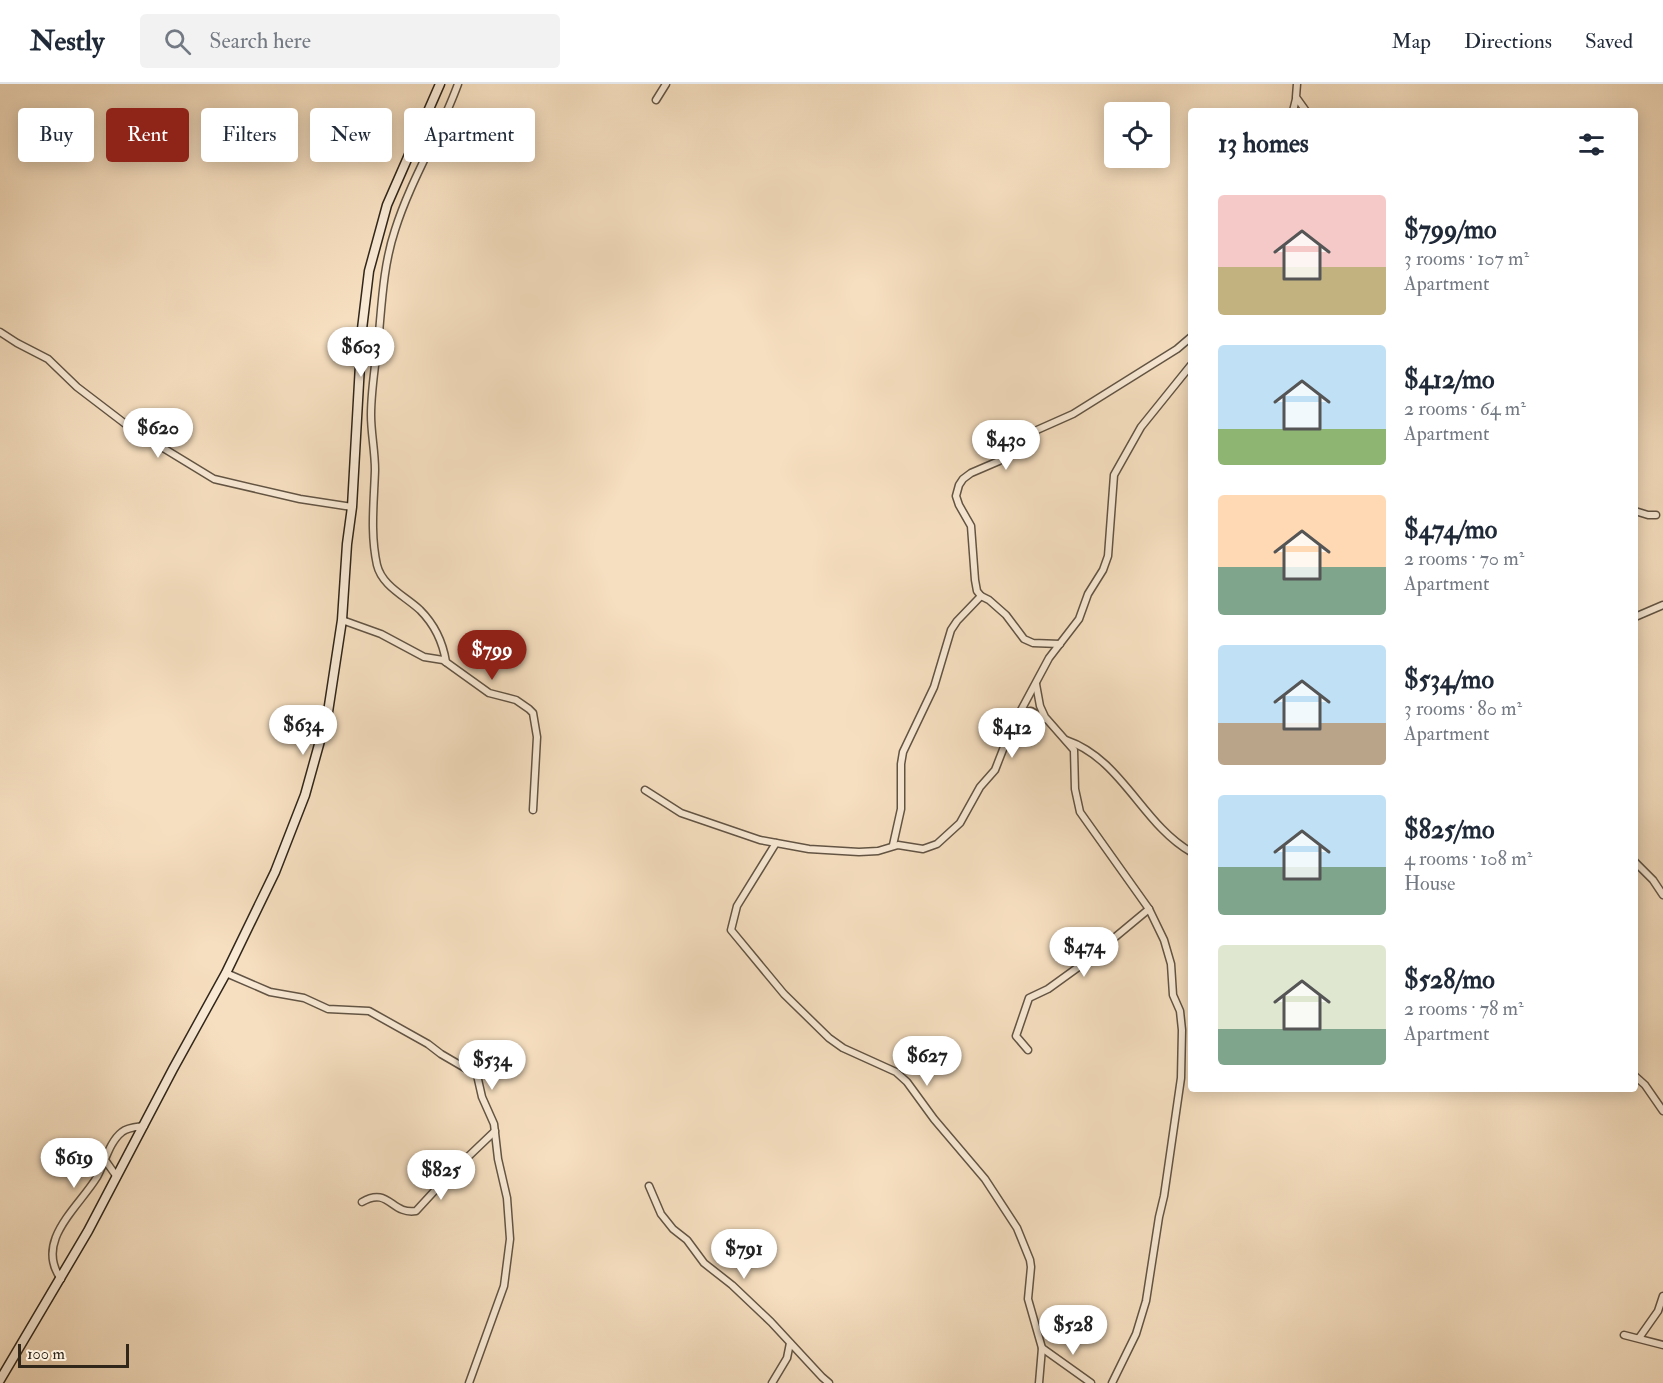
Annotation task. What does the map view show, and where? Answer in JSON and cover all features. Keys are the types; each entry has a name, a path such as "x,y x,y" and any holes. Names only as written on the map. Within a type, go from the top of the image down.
{"main road":[{"path":"0,1380 61,1279 226,973 277,868 305,795 328,712 342,620 352,507 362,329 369,271 387,205 440,84"}],"street":[{"path":"446,662 442,645 427,618 389,585 377,568 373,541 375,453 371,408 389,251 409,194 428,149 449,109 458,84"},
{"path":"656,100 666,84"},
{"path":"1294,108 1297,84"},
{"path":"1296,99 1304,108"},
{"path":"0,332 48,359 76,387 132,429 214,479 300,499 352,507"},
{"path":"1060,644 1033,643 1024,639 1006,615 977,591 971,526 956,496 963,479 986,465 999,461 1028,434 1073,414 1177,349 1188,340"},
{"path":"645,790 681,813 750,837 776,843 809,849 859,852 879,850 893,845 918,849 929,848 937,844 960,823 980,787 995,770 1011,729 1049,658 1076,624 1088,594 1106,564 1113,484 1119,465 1141,427 1188,369"},
{"path":"1638,512 1656,515"},
{"path":"893,845 901,809 903,752 934,687 951,630 981,596"},
{"path":"1638,616 1663,605"},
{"path":"342,620 381,634 424,657 438,658 489,693 516,700 533,713 537,737 533,810"},
{"path":"1036,683 1040,706 1046,719 1074,750 1075,789 1080,812 1149,909 1164,940 1171,964 1173,995 1180,1011 1181,1078 1146,1301 1136,1334 1112,1383"},
{"path":"1020,713 1031,711 1046,719"},
{"path":"1065,740 1083,746 1096,757 1139,800 1160,829 1188,850"},
{"path":"776,843 737,906 731,930 784,994 829,1038 843,1048 896,1072 907,1082 934,1119 985,1179 1017,1228 1030,1260 1028,1299 1042,1348 1039,1383"},
{"path":"1638,865 1653,880 1663,895"},
{"path":"1028,1050 1016,1036 1029,998 1048,989 1084,963 1149,909"},
{"path":"226,973 270,992 304,998 328,1009 369,1011 477,1075 482,1097 492,1118 495,1131 498,1159 507,1198 510,1239 504,1286 469,1383"},
{"path":"1638,1079 1663,1111"},
{"path":"61,1279 51,1258 55,1238 62,1224 91,1186 120,1132 131,1127 145,1126"},
{"path":"362,1202 372,1196 378,1196 404,1212 416,1211 450,1174 495,1131"},
{"path":"105,1160 117,1177"},
{"path":"649,1186 661,1214 687,1240 705,1263 771,1322 830,1383"},
{"path":"1639,1338 1658,1311 1663,1296"},
{"path":"1624,1335 1663,1345"},
{"path":"772,1383 788,1358 790,1343"},
{"path":"1042,1348 1091,1383"}]}
